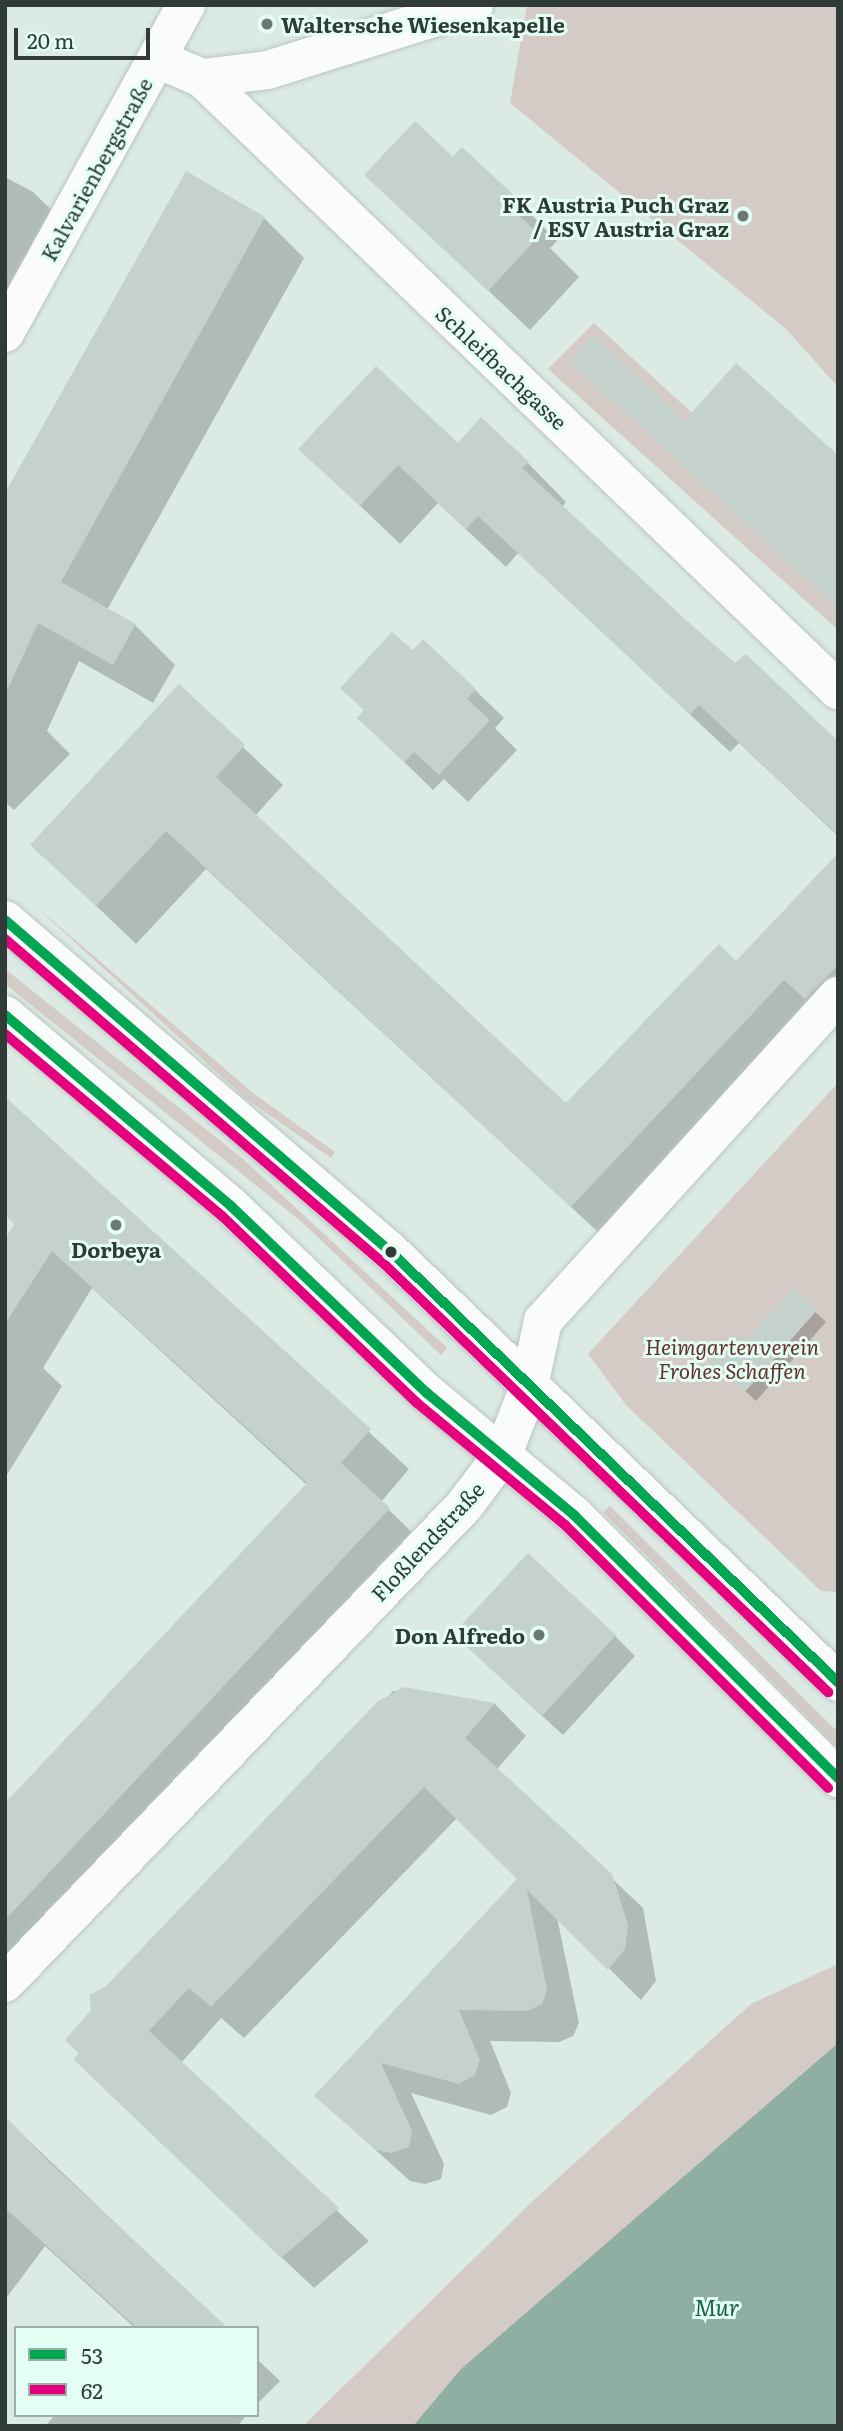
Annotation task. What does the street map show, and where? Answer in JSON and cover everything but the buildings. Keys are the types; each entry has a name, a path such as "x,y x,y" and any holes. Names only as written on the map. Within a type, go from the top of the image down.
{"main road":[{"name":"Kalvarienbergstraße","path":"5,333 186,5"},
{"path":"202,78 268,70 474,5"},
{"name":"Schleifbachgasse","path":"157,59 202,78 838,690"},
{"path":"5,920 391,1252 528,1390 838,1682"},
{"name":"Floßlendstraße","path":"5,1983 464,1506 503,1454 528,1390 543,1321 838,996"},
{"path":"5,1015 231,1206 427,1393 574,1515 838,1778"}],"green space":[{"name":"FK Austria Puch Graz / ESV Austria Graz","path":"527,5 838,5 838,387 786,329 510,103"},
{"path":"594,323 838,547 838,630 548,369"},
{"path":"31,902 253,1093 335,1152 331,1158 245,1098"},
{"path":"5,969 242,1158 447,1348 441,1355 303,1223 5,984"},
{"name":"Heimgartenverein Frohes Schaffen","path":"838,1083 838,1592 821,1591 626,1405 588,1354"},
{"path":"610,1506 838,1732 838,1748 603,1512"},
{"path":"838,1964 838,2043 462,2369 413,2426 303,2426 537,2197 751,2004"}],"water":[{"name":"Mur","path":"838,2043 838,2426 413,2426 461,2369"}],"transit line":[{"name":"53","path":"5,920 391,1252 838,1682"},
{"name":"62","path":"5,939 382,1262 828,1692"},
{"name":"53","path":"5,1015 231,1206 427,1393 574,1515 838,1778"},
{"name":"62","path":"5,1034 222,1216 417,1403 565,1525 828,1788"}],"place":[{"name":"Waltersche Wiesenkapelle","path":"267,24"},
{"name":"FK Austria Puch Graz / ESV Austria Graz","path":"743,216"},
{"name":"Dorbeya","path":"116,1225"},
{"name":"Don Alfredo","path":"539,1635"}]}
